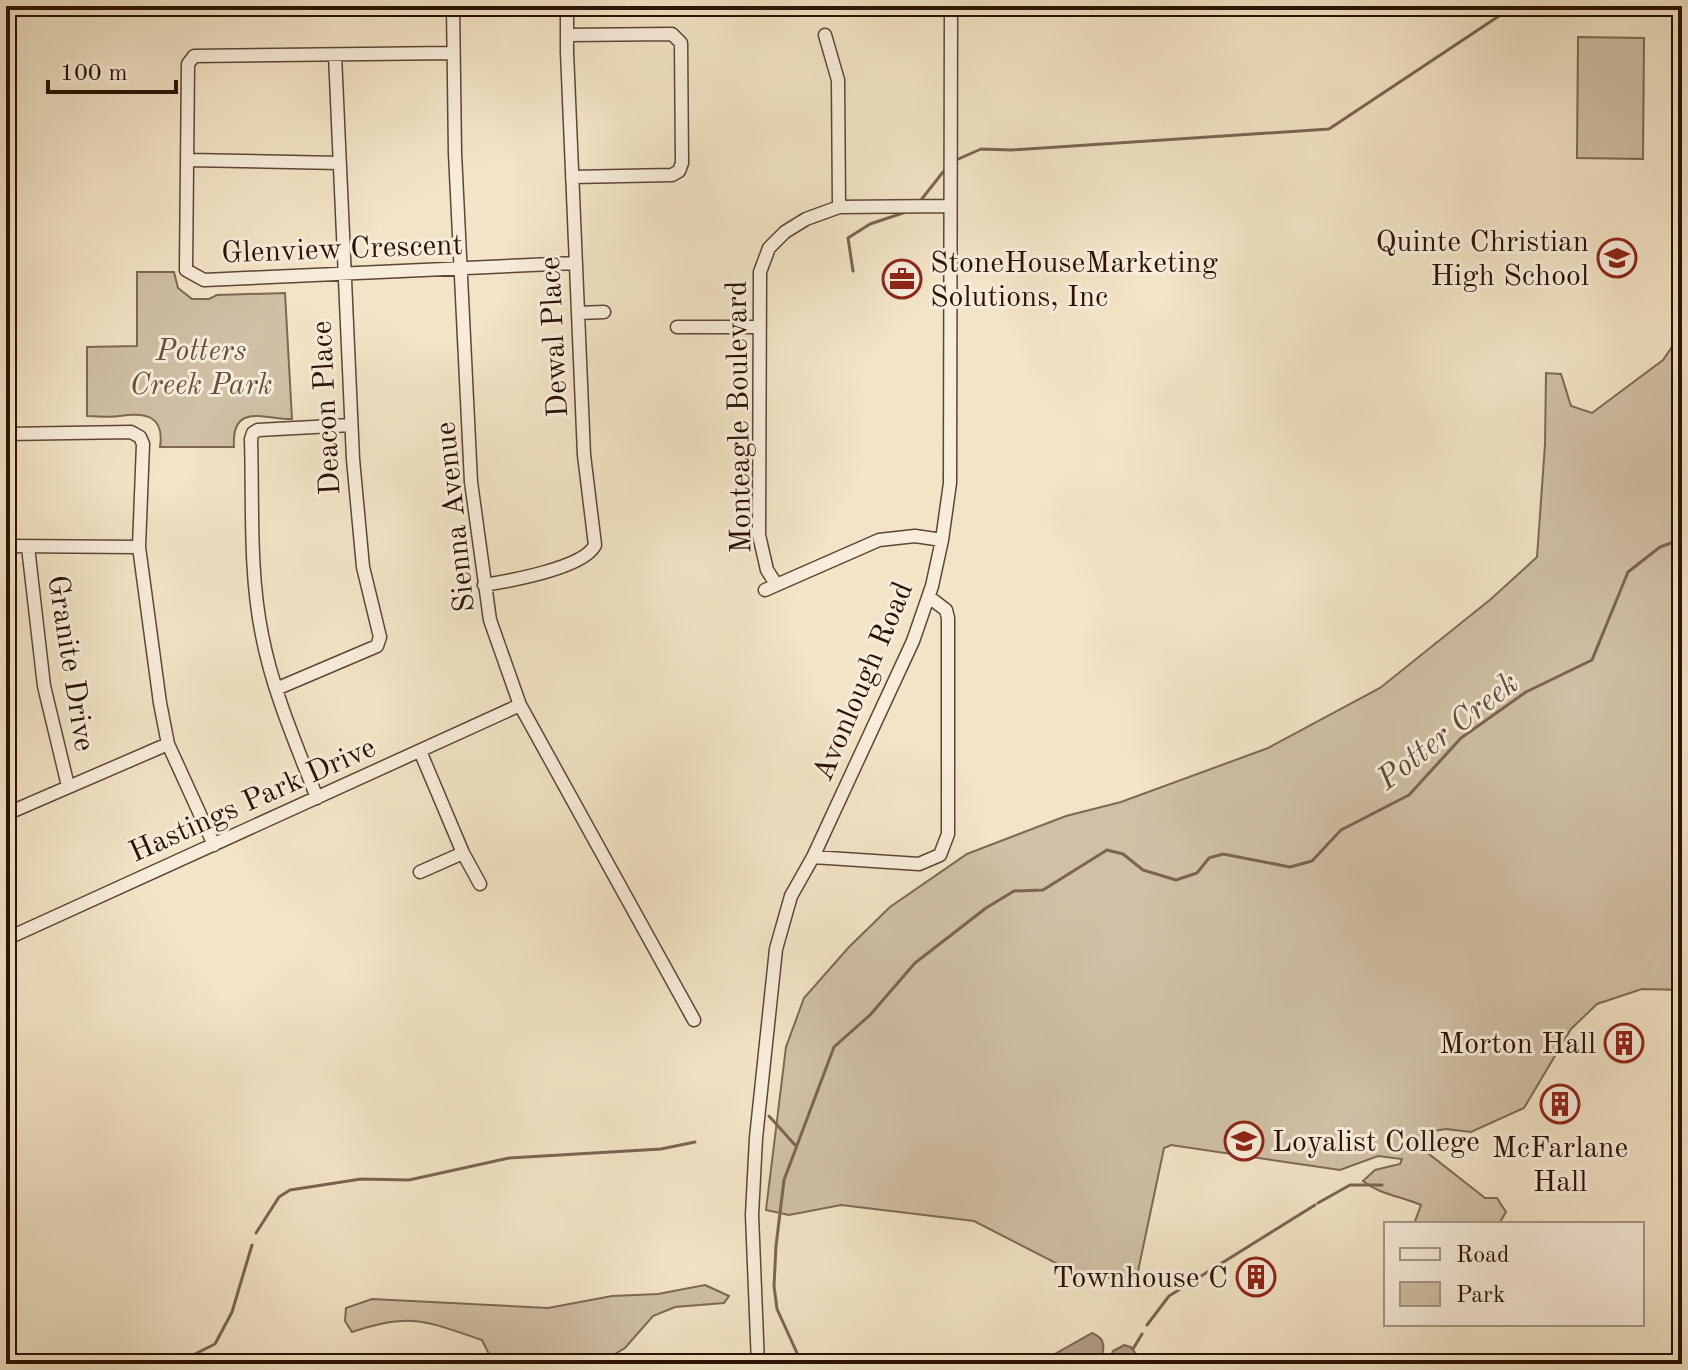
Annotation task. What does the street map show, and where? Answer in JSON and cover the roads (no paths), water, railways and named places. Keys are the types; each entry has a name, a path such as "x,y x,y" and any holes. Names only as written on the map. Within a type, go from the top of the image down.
{"street":[{"name":"Sienna Avenue","path":"453,6 460,269 471,482 490,620 520,705 694,1020"},
{"name":"Dewal Place","path":"484,585 556,568 585,556 595,545 584,455 567,6"},
{"name":"Avonlough Road","path":"758,1364 752,1215 756,1138 776,949 791,896 813,857 913,641 929,597 942,540 950,483 951,6"},
{"path":"567,35 672,34 681,43 682,163 679,171 672,175 572,177"},
{"path":"825,35 838,80 839,207"},
{"path":"335,55 452,53"},
{"name":"Glenview Crescent","path":"335,55 194,56 188,64 186,270 204,280 576,263"},
{"name":"Deacon Place","path":"276,689 377,646 380,642 368,596 360,543 351,425 335,55"},
{"path":"188,160 339,163"},
{"name":"Monteagle Boulevard","path":"942,540 915,536 879,540 771,587 759,535 760,272 769,248 785,232 806,219 839,207 949,206"},
{"path":"578,313 604,312"},
{"path":"677,327 759,327"},
{"path":"317,798 276,689 261,633 255,587 251,439 258,430 351,425"},
{"path":"6,434 131,432 140,437 143,444 139,547 152,653 168,744 214,845"},
{"path":"6,546 139,547"},
{"name":"Granite Drive","path":"28,547 44,686 68,786"},
{"path":"813,857 919,864 940,855 948,834 948,618 946,610 929,597"},
{"name":"Hastings Park Drive","path":"6,939 520,705"},
{"path":"6,814 168,744"},
{"path":"420,751 463,853 480,884"},
{"path":"420,872 463,853"}],"waterway":[{"path":"956,160 981,149 1011,150 1329,129 1514,6"},
{"path":"921,200 943,172"},
{"path":"853,271 848,238 870,224 909,211"},
{"name":"Potter Creek","path":"802,1364 777,1309 774,1286 784,1180 834,1047 870,1015 915,963 986,908 1014,891 1043,890 1107,850 1123,854 1143,870 1176,880 1197,873 1209,858 1223,854 1290,867 1312,861 1341,830 1409,795 1461,738 1526,692 1592,660 1628,572 1660,547 1682,539"},
{"path":"769,1116 795,1145"},
{"path":"256,1233 279,1197 290,1190 361,1179 409,1180 509,1158 661,1149 695,1142"},
{"path":"1318,1203 1350,1185 1382,1185"},
{"path":"1147,1325 1169,1296 1315,1205"},
{"path":"175,1364 215,1344 232,1312 252,1245"},
{"path":"1133,1349 1142,1334"}],"place":[{"name":"Quinte Christian High School","path":"1617,258"},
{"name":"StoneHouseMarketing Solutions, Inc","path":"902,279"},
{"name":"Morton Hall","path":"1624,1043"},
{"name":"McFarlane Hall","path":"1560,1104"},
{"name":"Loyalist College","path":"1244,1141"},
{"name":"Townhouse C","path":"1256,1277"}],"park label":[{"name":"Potters Creek Park","path":"201,367"}]}
